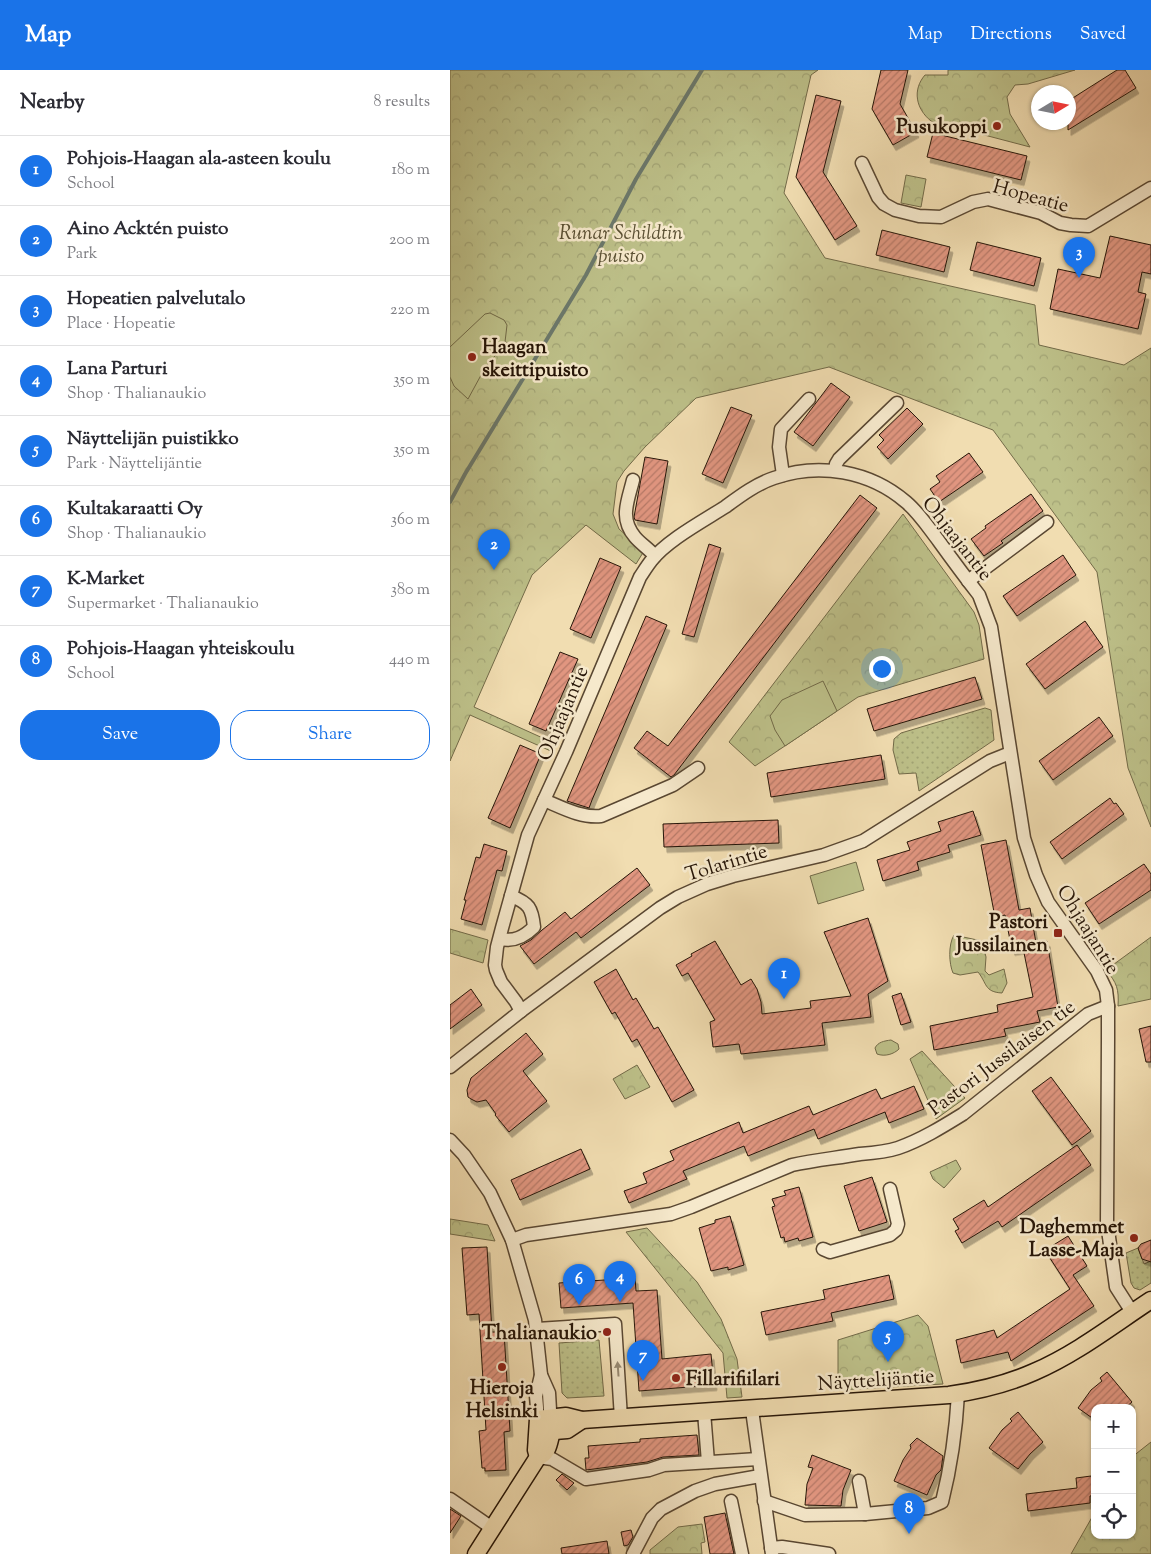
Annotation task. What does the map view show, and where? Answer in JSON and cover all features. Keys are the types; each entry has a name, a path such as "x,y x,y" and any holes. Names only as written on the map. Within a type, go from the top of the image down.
{"main road":[{"name":"Näyttelijäntie","path":"544,1425 567,1430 582,1420 752,1410 958,1394 1033,1373 1081,1347 1151,1300"},
{"path":"476,1554 538,1457 544,1455 547,1451 544,1425"}],"street":[{"name":"Hopeatie","path":"862,163 878,197 884,204 895,210 919,216 941,216 973,202 988,199 1041,213 1060,223 1071,226 1088,226 1151,188"},
{"path":"784,475 779,447 782,429 809,399"},
{"path":"835,470 839,459 897,403"},
{"name":"Ohjaajantie","path":"521,1011 501,982 495,965 511,896 528,835 640,576 655,556 668,545 754,487 773,478 813,469 835,470 854,474 879,484 906,502 922,518 979,595 991,627 1024,838 1036,876 1048,902 1097,971 1106,990 1108,1006 1107,1223 1116,1287 1132,1312"},
{"path":"634,480 625,514 629,528 635,537 655,556"},
{"path":"968,581 1047,522"},
{"name":"Tolarintie","path":"450,1067 521,1011 660,908 678,897 707,884 733,876 824,855 863,841 990,761 1010,753"},
{"path":"544,800 582,815 601,816 673,784 698,768"},
{"path":"500,939 506,940 526,936 534,927 533,912 525,902 511,896"},
{"name":"Pastori Jussilaisen tie","path":"512,1240 526,1235 671,1214 792,1166 809,1161 878,1152 914,1141 941,1128 962,1114 1088,1014 1108,1006"},
{"path":"450,1140 464,1154 490,1193 512,1240 537,1329 541,1375 536,1396 544,1425"},
{"path":"823,1249 830,1252 890,1235 896,1230 898,1224 890,1189"},
{"path":"537,1329 615,1324 621,1418"},
{"path":"764,1501 805,1515 865,1514 928,1508 942,1502 955,1434 958,1394"},
{"path":"752,1410 771,1551 782,1547 796,1551 829,1554"},
{"path":"704,1412 708,1462"},
{"path":"538,1457 552,1459 586,1479 649,1470 664,1465 758,1458"},
{"path":"634,1554 652,1518 662,1509 695,1491 715,1484 760,1476"},
{"path":"859,1481 865,1514"},
{"path":"450,1499 492,1528"},
{"path":"732,1501 742,1554"}],"green space":[{"name":"Runar Schildtin puisto","path":"450,70 818,70 811,75 784,193 825,258 1035,305 1039,345 1124,365 1151,348 1151,827 1128,768 1097,572 993,430 829,367 696,398 645,447 617,482 613,514 619,529 644,551 636,564 586,525 532,575 474,707 556,744 553,752 470,715 450,761"},
{"path":"948,70 1075,70 1028,84 1015,85 1007,97 1010,114 1030,147 931,121 919,105 918,87 925,75 948,75"},
{"path":"906,175 926,179 921,207 901,203"},
{"name":"Haagan skeittipuisto","path":"490,313 504,320 507,325 505,342 509,343 507,348 502,348 486,366 468,399 454,386 450,377 450,347 485,314"},
{"path":"903,514 974,612 979,625 984,659 858,697 755,766 729,742"},
{"path":"823,681 837,711 785,746 775,730 770,716 782,700"},
{"path":"985,708 991,710 994,740 919,791 916,773 899,774 893,750 894,739 901,733"},
{"path":"856,862 864,890 818,904 810,876"},
{"path":"450,929 488,940 483,963 450,953"},
{"path":"954,935 982,941 986,957 985,971 989,975 1004,969 1007,983 1002,993 989,989 978,972 960,975 953,973 950,954"},
{"path":"1151,937 1151,999 1118,1006 1116,986 1106,970"},
{"path":"891,1040 898,1044 899,1049 889,1054 877,1054 875,1048 878,1044"},
{"path":"922,1051 965,1098 936,1119 910,1059"},
{"path":"637,1065 650,1087 625,1099 613,1079"},
{"path":"956,1160 961,1169 944,1188 933,1179 930,1172"},
{"path":"450,1219 488,1225 495,1241 450,1234"},
{"path":"647,1228 697,1282 721,1319 737,1359 742,1397 727,1398 723,1353 626,1232"},
{"path":"1138,1248 1144,1264 1151,1261 1151,1283 1140,1290 1134,1288 1131,1283 1126,1253"},
{"path":"918,1315 928,1326 943,1384 838,1390 838,1340"},
{"path":"599,1340 604,1396 567,1398 562,1393 559,1343"},
{"path":"1151,1442 1151,1554 1071,1554 1091,1519 1091,1539 1136,1539 1136,1454"},
{"path":"702,1524 705,1542 701,1543 702,1554 650,1554 650,1550 678,1527"}],"building":[{"path":"881,70 908,70 900,104 916,132 893,145 872,109"},
{"path":"1117,70 1125,70 1136,88 1076,125 1076,96"},
{"path":"816,95 841,101 823,172 857,226 835,240 796,177"},
{"path":"933,133 1027,156 1021,180 927,157"},
{"path":"882,230 950,247 944,272 876,255"},
{"path":"1110,236 1151,245 1151,274 1142,272 1138,292 1146,294 1138,329 1050,309 1058,269 1100,278"},
{"path":"977,242 1041,258 1034,286 970,270"},
{"path":"831,383 850,397 813,446 794,432"},
{"path":"731,407 752,415 723,483 702,474"},
{"path":"907,408 923,424 888,459 877,447 884,440 879,435"},
{"path":"969,453 983,472 939,502 930,489 940,482 936,476"},
{"path":"645,457 668,461 657,524 635,520 634,517"},
{"path":"1031,494 1043,511 1001,541 1003,543 984,556 971,539 986,528 985,526"},
{"path":"860,495 877,508 671,777 634,748 647,731 668,746"},
{"path":"709,544 721,548 694,637 682,634"},
{"path":"1063,555 1076,575 1017,616 1003,596"},
{"path":"600,558 621,567 591,638 570,629"},
{"path":"646,616 667,625 589,808 567,801"},
{"path":"1085,621 1103,647 1045,689 1026,664"},
{"path":"560,652 578,659 546,731 529,724"},
{"path":"975,677 982,699 874,731 867,709"},
{"path":"1099,717 1113,736 1053,780 1039,761"},
{"path":"520,745 541,754 510,828 488,818"},
{"path":"881,755 885,779 771,797 767,773"},
{"path":"1110,798 1124,814 1062,859 1050,842"},
{"path":"973,811 981,835 948,845 950,852 917,862 919,870 883,881 877,860 910,850 907,842 941,831 938,822"},
{"path":"778,820 779,843 664,847 663,824"},
{"path":"1006,840 1019,910 1030,908 1036,943 1047,941 1058,1007 1037,1011 1040,1022 1004,1029 1006,1036 934,1050 930,1026 998,1012 997,1005 1033,997 1023,948 1012,950 1005,915 995,917 981,845"},
{"path":"484,844 507,851 502,871 497,870 482,925 461,919 466,900 464,900 476,857 480,858"},
{"path":"1144,864 1151,874 1151,890 1099,924 1085,903"},
{"path":"637,868 650,885 581,938 576,932 534,964 520,946 531,940 565,912 571,919"},
{"path":"868,918 888,981 868,994 871,1017 822,1023 825,1045 741,1054 739,1044 713,1047 710,1022 715,1020 688,973 682,976 676,965 692,956 691,954 715,941 741,985 751,979 757,989 762,1014 811,1008 810,1001 851,996 824,932"},
{"path":"616,969 633,1000 636,998 654,1029 658,1027 694,1090 672,1102 637,1039 632,1042 615,1012 612,1014 594,982"},
{"path":"471,989 482,1005 450,1029 450,1005"},
{"path":"901,993 911,1022 901,1025 892,996"},
{"path":"1151,1026 1151,1062 1146,1062 1139,1029"},
{"path":"526,1033 543,1054 523,1071 547,1101 509,1132 486,1100 477,1102 471,1099 468,1097 467,1090 471,1078"},
{"path":"1051,1077 1091,1131 1072,1145 1032,1091"},
{"path":"914,1086 924,1109 889,1123 885,1112 818,1139 814,1129 748,1156 744,1146 683,1171 687,1179 629,1203 624,1191 647,1183 643,1173 674,1160 670,1151 739,1122 743,1133 809,1106 813,1115 876,1089 881,1099"},
{"path":"1077,1145 1091,1165 1002,1227 998,1221 962,1243 955,1231 959,1229 953,1219 984,1200 988,1207"},
{"path":"581,1149 590,1169 520,1200 511,1180"},
{"path":"872,1177 887,1222 859,1231 844,1186"},
{"path":"799,1187 813,1237 799,1241 798,1238 785,1242 784,1237 781,1238 772,1207 775,1206 772,1199 786,1195 784,1191"},
{"path":"730,1216 744,1265 728,1270 728,1267 711,1271 699,1228 715,1223 715,1220"},
{"path":"1068,1236 1087,1266 1073,1275 1094,1306 1011,1361 1008,1352 961,1363 956,1340 994,1330 997,1338 1070,1289 1046,1252 1048,1251 1047,1249"},
{"path":"1151,1240 1151,1262 1142,1259 1138,1248 1141,1244"},
{"path":"487,1247 492,1332 504,1332 510,1431 504,1432 506,1470 485,1471 485,1468 482,1468 479,1431 486,1430 479,1314 467,1315 462,1248"},
{"path":"889,1275 894,1299 831,1313 833,1321 766,1335 761,1312 825,1299 823,1290"},
{"path":"635,1278 636,1291 657,1290 662,1359 711,1354 714,1385 639,1391 633,1303 561,1308 559,1283"},
{"path":"1107,1372 1132,1402 1130,1404 1091,1404 1091,1417 1078,1408 1091,1390 1102,1381 1100,1378"},
{"path":"1018,1412 1043,1442 1018,1469 989,1448 1002,1430 1012,1421 1010,1419"},
{"path":"697,1435 699,1455 663,1457 647,1462 586,1470 585,1458 589,1458 588,1446 640,1442 640,1439"},
{"path":"917,1438 943,1456 941,1470 936,1475 927,1495 894,1481 903,1460 911,1448 910,1445"},
{"path":"812,1455 851,1470 843,1490 841,1506 805,1505 807,1484 813,1468 808,1467"},
{"path":"562,1474 574,1483 567,1490 556,1480"},
{"path":"1091,1476 1090,1503 1028,1511 1026,1494 1077,1488 1076,1478"},
{"path":"450,1509 461,1516 450,1533"},
{"path":"725,1513 734,1554 710,1554 704,1517"},
{"path":"631,1530 633,1537 628,1545 624,1546 621,1532"},
{"path":"607,1541 609,1554 562,1554 561,1548"}],"waterway":[{"path":"450,502 465,474 586,275 636,179 702,70"}],"place":[{"name":"Pusukoppi","path":"997,126"},
{"name":"Hopeatien palvelutalo","path":"1079,278"},
{"name":"Haagan skeittipuisto","path":"472,357"},
{"name":"Aino Acktén puisto","path":"494,570"},
{"name":"Pastori Jussilainen","path":"1058,933"},
{"name":"Pohjois-Haagan ala-asteen koulu","path":"784,999"},
{"name":"Daghemmet Lasse-Maja","path":"1134,1238"},
{"name":"Lana Parturi","path":"620,1302"},
{"name":"Kultakaraatti Oy","path":"579,1305"},
{"name":"Thalianaukio","path":"607,1332"},
{"name":"Näyttelijän puistikko","path":"888,1362"},
{"name":"Hieroja Helsinki","path":"502,1367"},
{"name":"Fillarifiilari","path":"676,1378"},
{"name":"K-Market","path":"643,1381"},
{"name":"Pohjois-Haagan yhteiskoulu","path":"909,1534"}]}
